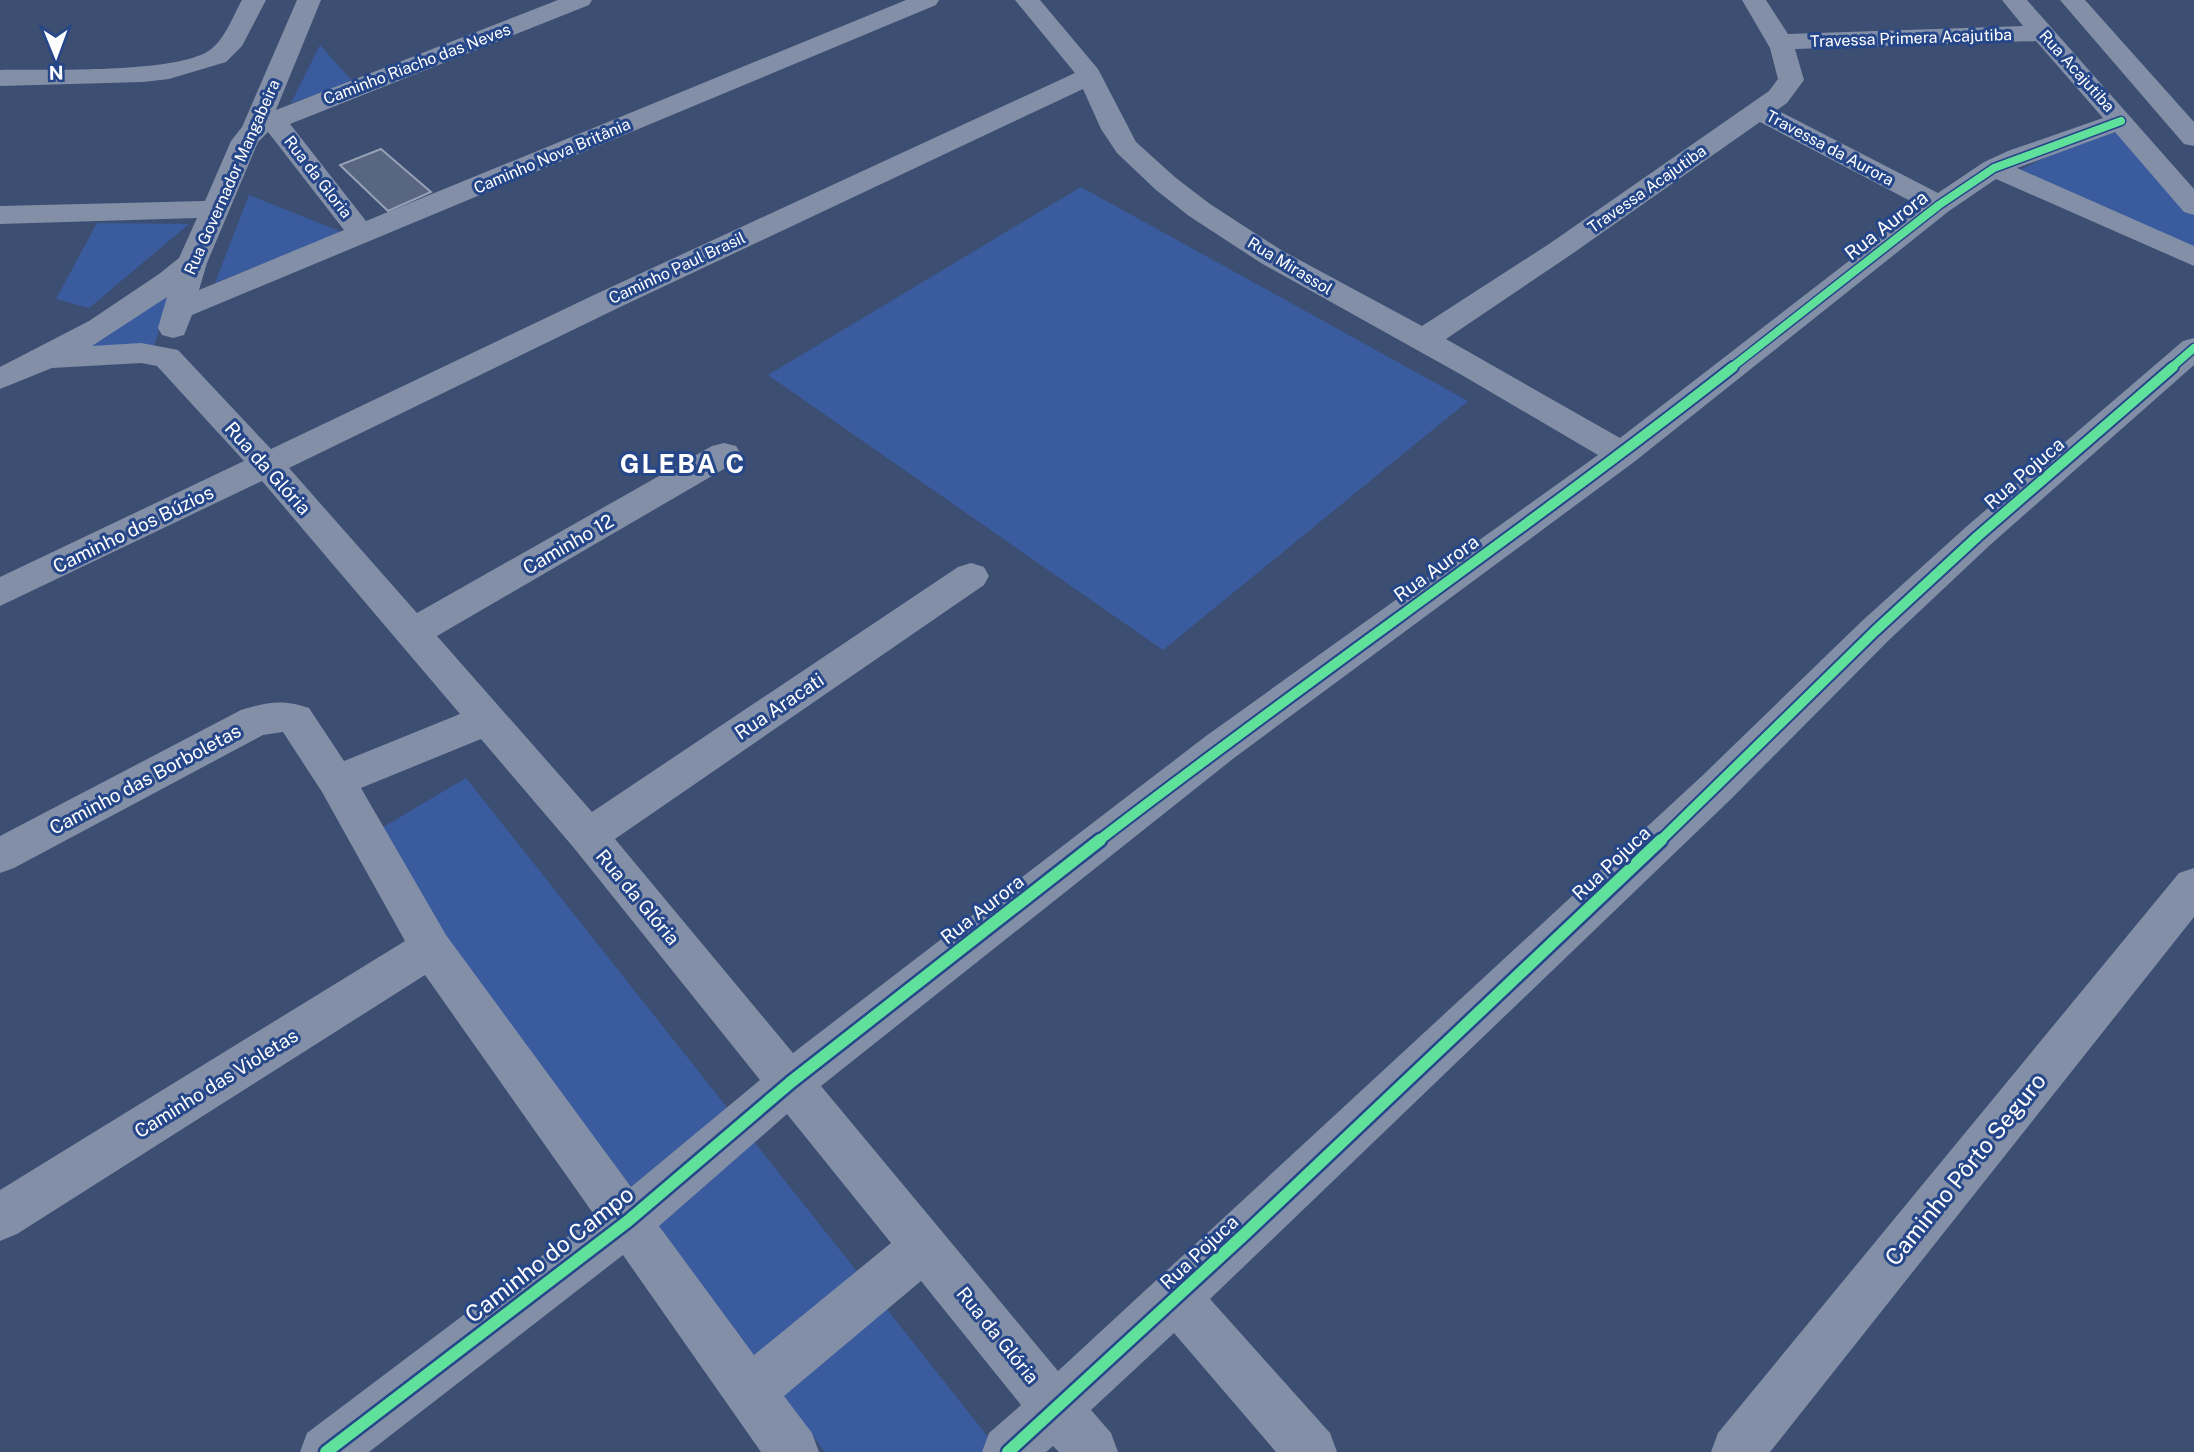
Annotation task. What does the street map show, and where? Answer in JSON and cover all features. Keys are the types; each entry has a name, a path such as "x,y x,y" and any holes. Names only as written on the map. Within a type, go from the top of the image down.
{"street":[{"name":"Caminho Riacho das Neves","path":"264,124 580,0"},
{"name":"Caminho Nova Britânia","path":"177,310 927,0"},
{"name":"Rua Mirassol","path":"1027,0 1090,76 1115,129 1131,153 1163,182 1246,240 1622,454"},
{"name":"Travessa Acajutiba","path":"1423,340 1559,250 1778,97 1791,79 1790,67 1780,42 1754,0"},
{"name":"Rua Acajutiba","path":"2014,0 2194,206"},
{"path":"2072,0 2194,138"},
{"name":"Rua Governador Mangabeira","path":"167,357 177,310 192,263 245,141 264,124 276,11"},
{"path":"0,78 169,71 222,54 276,11"},
{"name":"Travessa Primera Acajutiba","path":"1780,42 2042,33"},
{"name":"Caminho Paul Brasil","path":"266,464 607,301 1090,76"},
{"name":"Travessa da Aurora","path":"1759,111 1939,205"},
{"name":"Rua Aurora","path":"791,1082 1220,747 1622,454 1939,205 1994,168 2034,150 2122,121"},
{"name":"Rua da Gloria","path":"264,124 362,235"},
{"path":"2158,162 2194,161"},
{"path":"1994,168 2194,257"},
{"path":"0,215 215,209"},
{"path":"0,379 48,359 142,300 192,263"},
{"name":"Rua Pojuca","path":"1009,1452 1717,787 1875,631 1978,536 2194,348"},
{"path":"48,359 116,353 167,357"},
{"name":"Rua da Glória","path":"167,357 266,464 588,836 1092,1452"},
{"name":"Caminho 12","path":"412,633 723,454"},
{"name":"Caminho dos Búzios","path":"0,593 266,464"},
{"name":"Rua Aracati","path":"588,836 971,576"},
{"name":"Caminho das Borboletas","path":"0,856 255,721 280,716 295,719 336,781"},
{"path":"486,719 336,781 431,948 793,1452"},
{"name":"Caminho Pôrto Seguro","path":"1737,1452 2194,886"},
{"name":"Caminho das Violetas","path":"0,1217 431,948"},
{"name":"Caminho do Campo","path":"326,1452 628,1221 791,1082"},
{"path":"750,1391 925,1246"},
{"path":"1176,1298 1311,1452"}],"shaded area":[{"path":"320,45 354,83 291,103"},
{"path":"2120,122 2194,207 2194,258 2005,177"},
{"path":"1081,187 1468,401 1163,650 768,375"},
{"path":"249,195 342,232 215,283"},
{"path":"97,223 189,224 89,308 56,299"},
{"path":"173,288 154,346 72,350"},
{"path":"466,778 996,1447 991,1452 825,1452 363,839"}],"building":[{"path":"381,149 431,192 388,211 340,165"}],"cycle path":[{"path":"326,1452 628,1221 791,1082 1220,747 1622,454 1939,205 1994,168 2121,121"},
{"path":"1008,1452 1247,1232 1717,787 1875,631 1978,536 2194,348"}],"district":[{"name":"GLEBA C","path":"683,463"}]}
